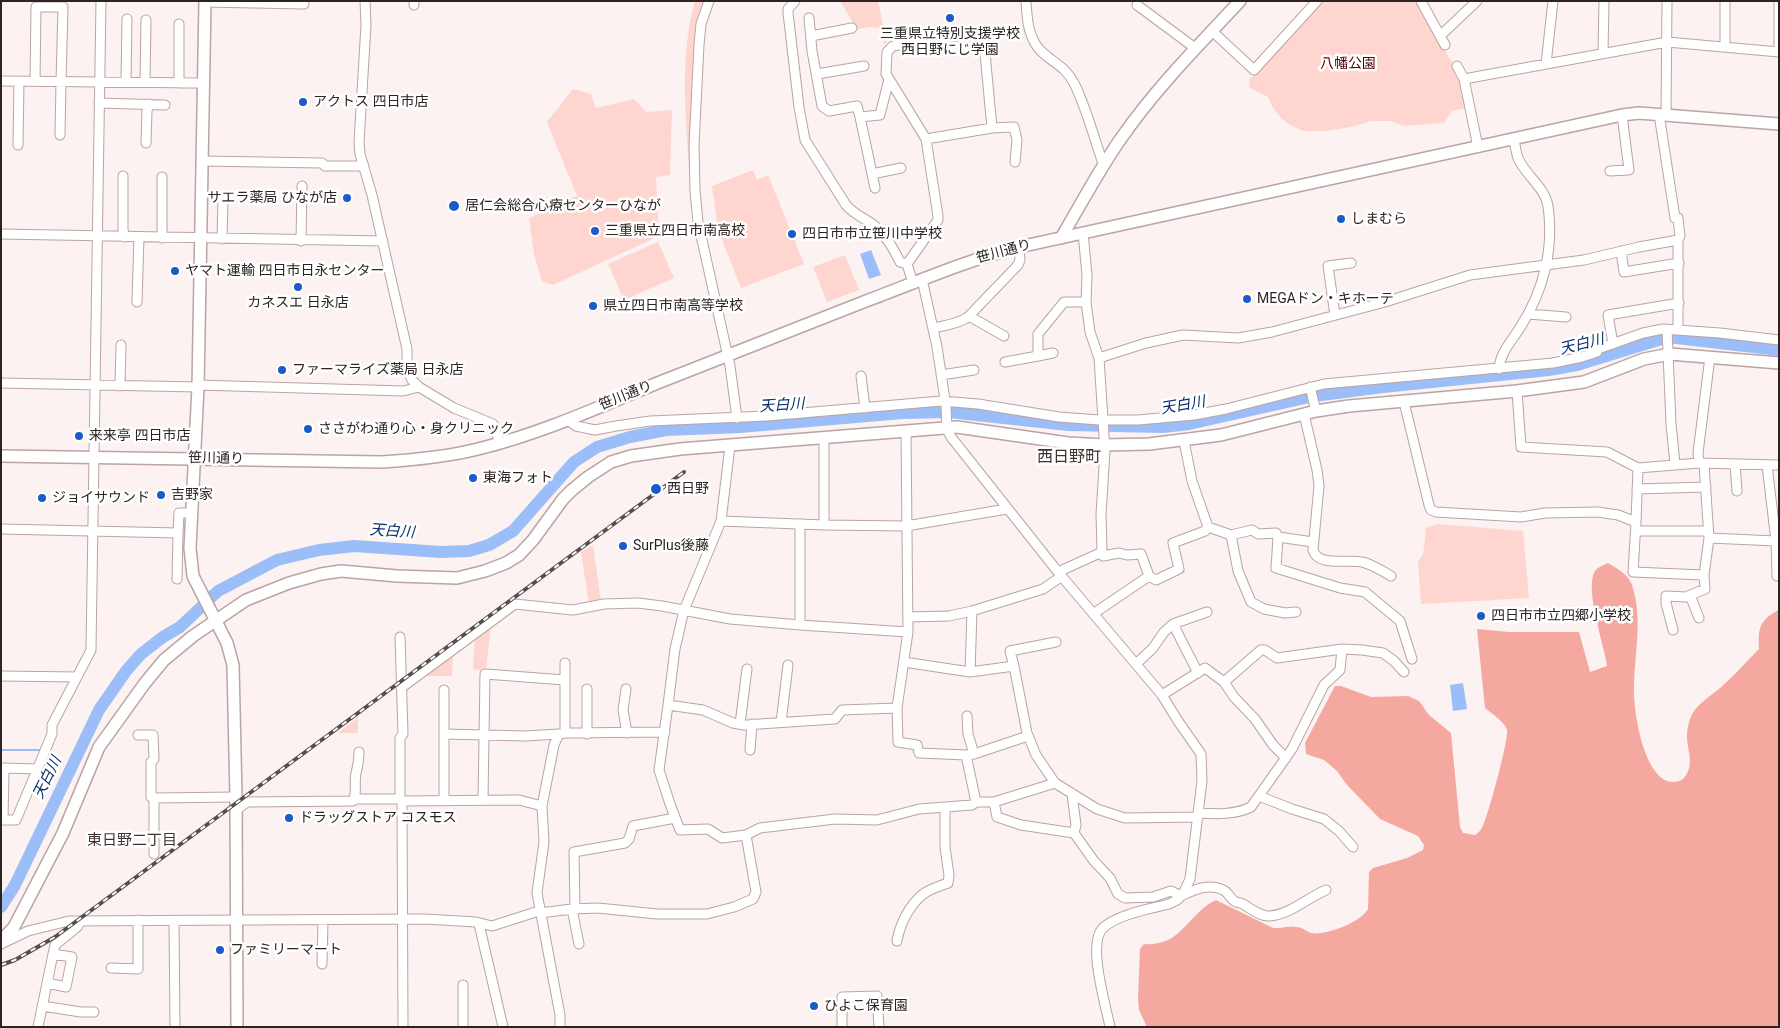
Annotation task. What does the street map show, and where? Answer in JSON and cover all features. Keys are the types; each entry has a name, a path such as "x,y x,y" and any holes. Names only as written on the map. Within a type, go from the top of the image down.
{"street":[{"path":"38,769 4,768 2,820 16,820 38,769 52,734 52,725 91,650 101,1"},
{"path":"364,1 366,25 359,142 360,154 383,241 407,349 407,368 412,380 419,387 454,408 493,424 500,443"},
{"path":"709,1 701,24 698,45 694,180 698,222 730,366 737,418"},
{"path":"795,1 788,9 788,13 799,107 805,140 846,205 854,214 874,225 891,244 900,262 906,264 918,281 934,328 947,429 974,468 1162,695 1201,754 1202,780 1190,878 1181,896"},
{"path":"1026,1 1026,17 1030,34 1041,51 1061,66 1073,81 1104,166"},
{"path":"1062,238 1121,138 1176,69 1240,1"},
{"path":"1212,31 1254,70 1317,1"},
{"path":"1421,1 1445,45"},
{"path":"1440,36 1477,1"},
{"path":"1546,64 1553,1"},
{"path":"1603,53 1604,1"},
{"path":"1667,1 1667,42 1662,115 1673,209 1675,218 1678,218 1680,236 1678,240 1678,329"},
{"path":"1725,1 1725,47"},
{"path":"1464,79 1667,42 1779,52 1779,1"},
{"path":"237,1027 236,797 233,665 226,643 196,584 190,560 190,513 198,386 205,2 304,4"},
{"path":"1138,5 1195,48"},
{"path":"35,81 36,7 63,7 60,135"},
{"path":"809,18 822,106 829,111 857,106 875,188"},
{"path":"126,82 127,19"},
{"path":"145,82 146,20"},
{"path":"179,24 179,83"},
{"path":"811,36 852,28"},
{"path":"906,264 938,220 926,139 886,74 887,52 893,46 983,32 992,128"},
{"path":"816,74 864,66"},
{"path":"1457,66 1464,79 1478,147"},
{"path":"860,117 880,115 889,79"},
{"path":"1,81 204,83"},
{"path":"18,145 19,81"},
{"path":"99,103 165,105"},
{"path":"146,143 149,104"},
{"name":"笹川通り","path":"1,456 381,462 428,459 500,443 568,420 727,355 970,261 1019,247 1622,115 1639,113 1779,124"},
{"path":"1610,171 1629,170 1622,115"},
{"path":"926,139 992,128 1014,127 1017,140 1015,162"},
{"path":"1499,369 1499,359 1528,314 1542,282 1547,264 1549,235 1546,198 1518,158 1514,139"},
{"path":"202,161 322,163 324,166 364,166"},
{"path":"872,174 901,168"},
{"path":"123,176 124,237"},
{"path":"162,177 162,238"},
{"path":"301,241 302,186"},
{"path":"222,239 223,199"},
{"path":"1084,233 1087,275 1086,302 1090,332 1099,358 1105,451 1101,514 1103,556 1119,553 1127,555 1141,554 1150,576 1156,580 1179,569 1173,543 1204,531 1208,527"},
{"path":"1,234 301,241 383,241"},
{"path":"137,302 139,237"},
{"path":"1099,358 1146,343 1183,335 1238,338 1272,332 1385,302 1470,275 1584,260 1678,240"},
{"path":"934,328 960,322 969,316 1018,265 1020,260 1019,247"},
{"path":"1621,251 1624,272 1679,263"},
{"path":"1335,315 1328,266 1351,263"},
{"path":"1038,356 1038,334 1064,302 1086,302"},
{"path":"1614,344 1608,315 1679,303"},
{"path":"1528,314 1566,317"},
{"path":"969,316 1004,336"},
{"path":"568,420 576,426 595,430 650,421 737,418 897,404 945,404 997,407 1059,417 1138,420 1194,415 1255,403 1311,388 1395,377 1499,369 1575,359 1643,333 1678,329 1779,340"},
{"path":"1668,330 1671,424 1675,464"},
{"path":"120,386 121,346"},
{"path":"1,942 14,926 58,841 99,747 164,660 213,617 246,600 289,583 320,574 341,572 457,578 485,572 519,555 533,540 563,499 588,477 611,462 630,456 660,452 967,428 1039,440 1104,443 1184,441 1245,430 1315,410 1516,391 1584,382 1644,359 1669,352 1779,363 1779,357"},
{"path":"1005,362 1053,353"},
{"path":"1673,630 1666,596 1686,597 1705,588 1704,576 1709,534 1706,487 1702,463 1698,453 1710,357"},
{"path":"941,375 974,370"},
{"path":"860,376 865,408"},
{"path":"1,383 403,391 419,387"},
{"path":"1311,388 1315,410"},
{"path":"1516,391 1521,447 1607,452 1636,465 1638,468 1633,572 1704,576"},
{"path":"1404,402 1431,510 1520,517 1545,513 1598,512 1618,515 1636,527 1776,541"},
{"path":"1304,414 1317,470 1318,486 1314,554 1321,560 1363,562 1391,576"},
{"path":"906,433 908,632 897,708 898,742 917,745 919,753 970,755 1028,736"},
{"path":"824,439 824,526"},
{"path":"1184,441 1192,481 1208,527"},
{"path":"730,446 721,521 684,610 676,640 659,770 680,830 708,829 722,838 746,835 760,828 835,819 877,820 919,809 972,805 976,802 994,802 1055,784"},
{"path":"1638,468 1702,463 1779,465"},
{"path":"1735,464 1737,491"},
{"path":"1767,464 1777,522 1777,576"},
{"path":"1637,489 1706,487"},
{"path":"721,521 824,526 906,526 1008,509"},
{"path":"177,579 179,513 190,513"},
{"path":"800,524 800,625"},
{"path":"1208,527 1231,535 1252,530 1258,534 1276,533 1278,537 1314,542"},
{"path":"1,529 178,532"},
{"path":"1231,535 1238,571 1251,602 1264,609 1285,613 1296,612"},
{"path":"1278,537 1276,568 1340,588 1365,592 1400,621 1412,659"},
{"path":"908,617 949,616 972,611 1042,589 1060,574 1102,552"},
{"path":"1093,614 1150,576"},
{"path":"1690,596 1699,618"},
{"path":"401,688 514,604 573,610 604,604 638,603 730,619 908,632"},
{"path":"970,672 972,611"},
{"path":"1136,664 1153,648 1164,632 1173,624 1207,612"},
{"path":"1173,624 1198,673"},
{"path":"400,638 403,734 400,738 403,1027"},
{"path":"1056,642 1010,652 1028,736 1036,755 1055,784 1097,809 1125,818 1213,814 1244,811 1251,807 1292,749 1324,685 1340,670 1342,649"},
{"path":"1224,682 1261,650 1265,650 1277,658 1342,649 1383,653 1404,672"},
{"path":"904,662 970,672 1014,666"},
{"path":"560,1027 560,1015 540,912 537,885 544,842 542,806 554,745 562,733 565,663"},
{"path":"781,722 788,665"},
{"path":"1162,695 1205,668 1224,682 1255,719 1273,745 1286,758"},
{"path":"740,724 747,669"},
{"path":"484,800 485,674 565,680"},
{"path":"1,676 77,677"},
{"path":"587,689 587,734"},
{"path":"626,689 623,710 627,733"},
{"path":"444,690 444,801"},
{"path":"668,705 703,710 733,723 740,724 835,719 842,710 897,708"},
{"path":"967,716 976,802"},
{"path":"750,750 752,724"},
{"path":"444,734 525,736 562,733 664,732"},
{"path":"138,735 153,735 154,759 151,762 151,797 154,798 154,854"},
{"path":"354,799 359,752"},
{"path":"1072,794 1076,825 1074,832"},
{"path":"1259,796 1324,819 1353,846"},
{"path":"154,798 236,797"},
{"path":"236,810 247,802 354,799 519,800 542,806"},
{"path":"994,802 997,817 1021,825 1074,832 1094,861 1110,878 1118,894 1125,898 1153,897 1171,891 1181,896"},
{"path":"897,941 900,926 916,902 924,894 948,882 949,874 945,847 945,808"},
{"path":"578,944 574,909 574,852 625,843 629,839 633,826 675,818"},
{"path":"1,942 28,931 63,921 81,920 435,919 476,922 492,926 540,912 574,909 598,908 657,914 707,914 734,907 759,895 746,835"},
{"path":"1110,1027 1096,950 1102,928 1121,918 1169,904 1181,896 1200,888 1220,889 1226,892 1234,901 1245,904 1268,917 1302,904 1326,890"},
{"path":"38,1027 55,945 77,927 81,920"},
{"path":"111,968 138,969 138,920"},
{"path":"322,964 323,920"},
{"path":"174,921 175,1027"},
{"path":"479,924 502,1027"},
{"path":"46,983 66,987 73,953 53,954"},
{"path":"463,985 463,1027"},
{"path":"842,1027 842,997 877,996 880,1027"},
{"path":"42,1006 94,1012"}],"green space":[{"path":"695,1 705,1 694,90 691,93 690,179 685,66 690,22"},
{"path":"840,1 878,1 887,43 884,44 880,28 857,29"},
{"name":"八幡公園","path":"1322,1 1417,1 1461,79 1466,108 1452,111 1444,123 1404,126 1390,121 1371,121 1327,131 1303,131 1290,125 1273,108 1268,97 1250,88 1249,79 1260,71"},
{"path":"573,89 591,94 596,108 634,99 646,112 672,110 670,175 656,177 659,236 553,285 542,281 534,254 529,218 577,196 547,122"},
{"path":"753,170 757,180 768,175 804,264 741,288 718,230 712,186"},
{"path":"658,242 674,278 624,300 608,264"},
{"path":"845,255 859,290 827,302 813,267"},
{"path":"1438,524 1523,531 1529,598 1421,604 1418,561 1423,555 1426,528"},
{"path":"593,545 601,601 589,604 581,552"},
{"path":"491,626 486,671 473,669 475,637"},
{"path":"453,653 452,676 424,676"},
{"path":"358,717 358,733 338,733"}],"shaded area":[{"path":"1608,563 1625,575 1632,585 1638,626 1634,695 1638,728 1650,763 1663,779 1668,781 1680,781 1688,772 1690,756 1687,732 1692,714 1698,706 1724,684 1759,649 1761,626 1767,618 1779,610 1779,1027 1147,1027 1139,1010 1138,998 1140,949 1144,944 1157,944 1176,935 1206,906 1216,900 1273,928 1293,927 1311,933 1334,930 1358,919 1368,909 1369,872 1373,868 1407,858 1423,850 1424,845 1418,836 1380,819 1347,785 1337,771 1324,760 1306,754 1305,743 1335,686 1341,686 1371,697 1408,696 1419,701 1429,715 1451,733 1460,827 1463,833 1475,835 1480,831 1487,816 1507,736 1506,727 1485,708 1477,629 1509,632 1579,632 1590,672 1607,666 1593,603 1592,579 1599,567"}],"water":[{"path":"871,250 881,275 869,279 860,254"},
{"path":"1463,683 1467,709 1453,711 1450,685"}],"waterway":[{"name":"天白川","path":"1,907 15,885 99,710 126,671 141,654 180,627 218,591 277,560 319,550 354,546 441,552 469,551 489,545 513,531 574,462 597,447 630,437 666,430 740,427 902,413 949,412 1068,425 1163,427 1189,424 1314,396 1549,370 1577,365 1668,337 1779,350"},
{"path":"1,750 41,750"}],"railway":[{"path":"1,965 15,960 55,937 684,472"}],"place":[{"name":"三重県立特別支援学校 西日野にじ学園","path":"950,18"},
{"name":"アクトス 四日市店","path":"303,102"},
{"name":"サエラ薬局 ひなが店","path":"347,198"},
{"name":"居仁会総合心療センターひなが","path":"454,206"},
{"name":"しまむら","path":"1341,219"},
{"name":"三重県立四日市南高校","path":"595,231"},
{"name":"四日市市立笹川中学校","path":"792,234"},
{"name":"ヤマト運輸 四日市日永センター","path":"175,271"},
{"name":"カネスエ 日永店","path":"298,287"},
{"name":"MEGAドン・キホーテ","path":"1247,299"},
{"name":"県立四日市南高等学校","path":"593,306"},
{"name":"ファーマライズ薬局 日永店","path":"282,370"},
{"name":"ささがわ通り心・身クリニック","path":"308,429"},
{"name":"来来亭 四日市店","path":"79,436"},
{"name":"東海フォト","path":"473,478"},
{"name":"西日野","path":"656,489"},
{"name":"吉野家","path":"161,495"},
{"name":"ジョイサウンド","path":"42,498"},
{"name":"SurPlus後藤","path":"623,546"},
{"name":"四日市市立四郷小学校","path":"1481,616"},
{"name":"ドラッグストア コスモス","path":"289,818"},
{"name":"ファミリーマート","path":"220,950"},
{"name":"ひよこ保育園","path":"814,1006"}],"district":[{"name":"西日野町","path":"1069,458"},
{"name":"東日野二丁目","path":"132,841"}]}
